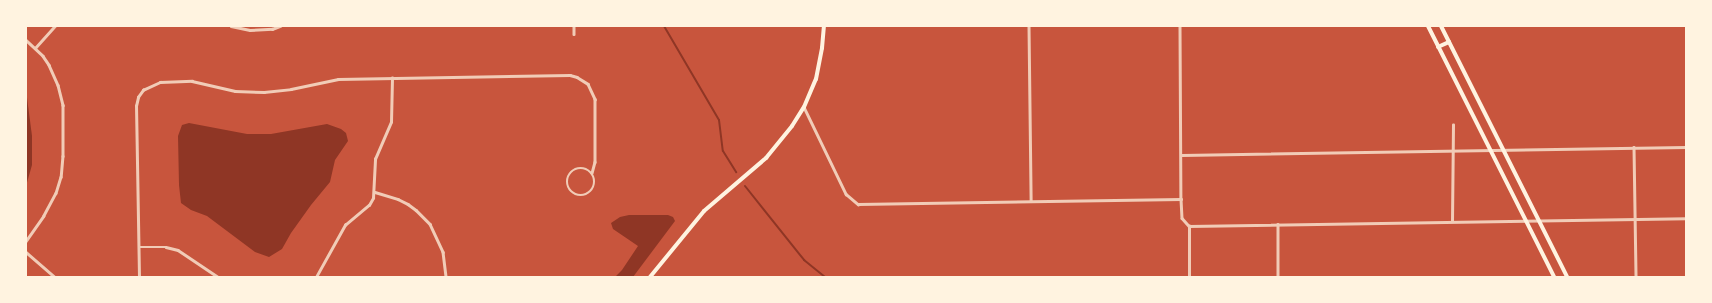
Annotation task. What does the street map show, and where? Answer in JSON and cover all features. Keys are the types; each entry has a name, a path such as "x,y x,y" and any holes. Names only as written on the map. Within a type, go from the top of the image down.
{"main road":[{"path":"650,277 704,211 766,158 783,140 804,107 816,79 820,62 824,26"},
{"path":"1428,26 1554,277"},
{"path":"1441,26 1567,277"},
{"path":"1438,47 1449,42"}],"street":[{"path":"35,48 55,26"},
{"path":"231,26 250,30 272,29 280,26"},
{"path":"574,26 574,34"},
{"path":"1029,26 1031,202"},
{"path":"1180,26 1182,155 1181,199 1182,218 1185,223 1190,226 1686,218"},
{"path":"26,40 35,48 49,65 61,94 63,156 61,178 56,193 44,216 26,242"},
{"path":"139,277 136,106 138,97 143,90 160,82 192,81 235,91 264,92 291,89 338,79 570,75 577,77 588,84 595,99 595,162 592,173 595,185 590,192 581,195 576,194 569,188 568,179 573,171 585,168 592,173"},
{"path":"316,277 345,226 369,205 375,192 375,160 391,122 392,78"},
{"path":"804,107 846,194 851,200 858,204 1181,199"},
{"path":"1452,221 1453,126"},
{"path":"1634,147 1636,277"},
{"path":"1182,155 1686,147"},
{"path":"375,192 398,199 408,204 430,224 443,252 446,277"},
{"path":"1278,224 1278,277"},
{"path":"1189,277 1190,226"},
{"path":"139,247 166,247 178,250 218,277"},
{"path":"26,252 56,277"}],"shaded area":[{"path":"26,90 32,136 32,165 26,186"},
{"path":"189,123 247,134 271,134 327,124 341,129 346,133 348,141 335,160 330,182 311,205 291,233 282,249 269,257 255,252 207,216 191,210 181,203 178,136 182,125"},
{"path":"629,215 668,215 673,217 675,221 633,277 615,277 622,270 638,246 613,229 611,223 620,217"}],"waterway":[{"path":"664,26 719,120 723,151 736,172"},
{"path":"745,186 804,260 825,277"}]}
